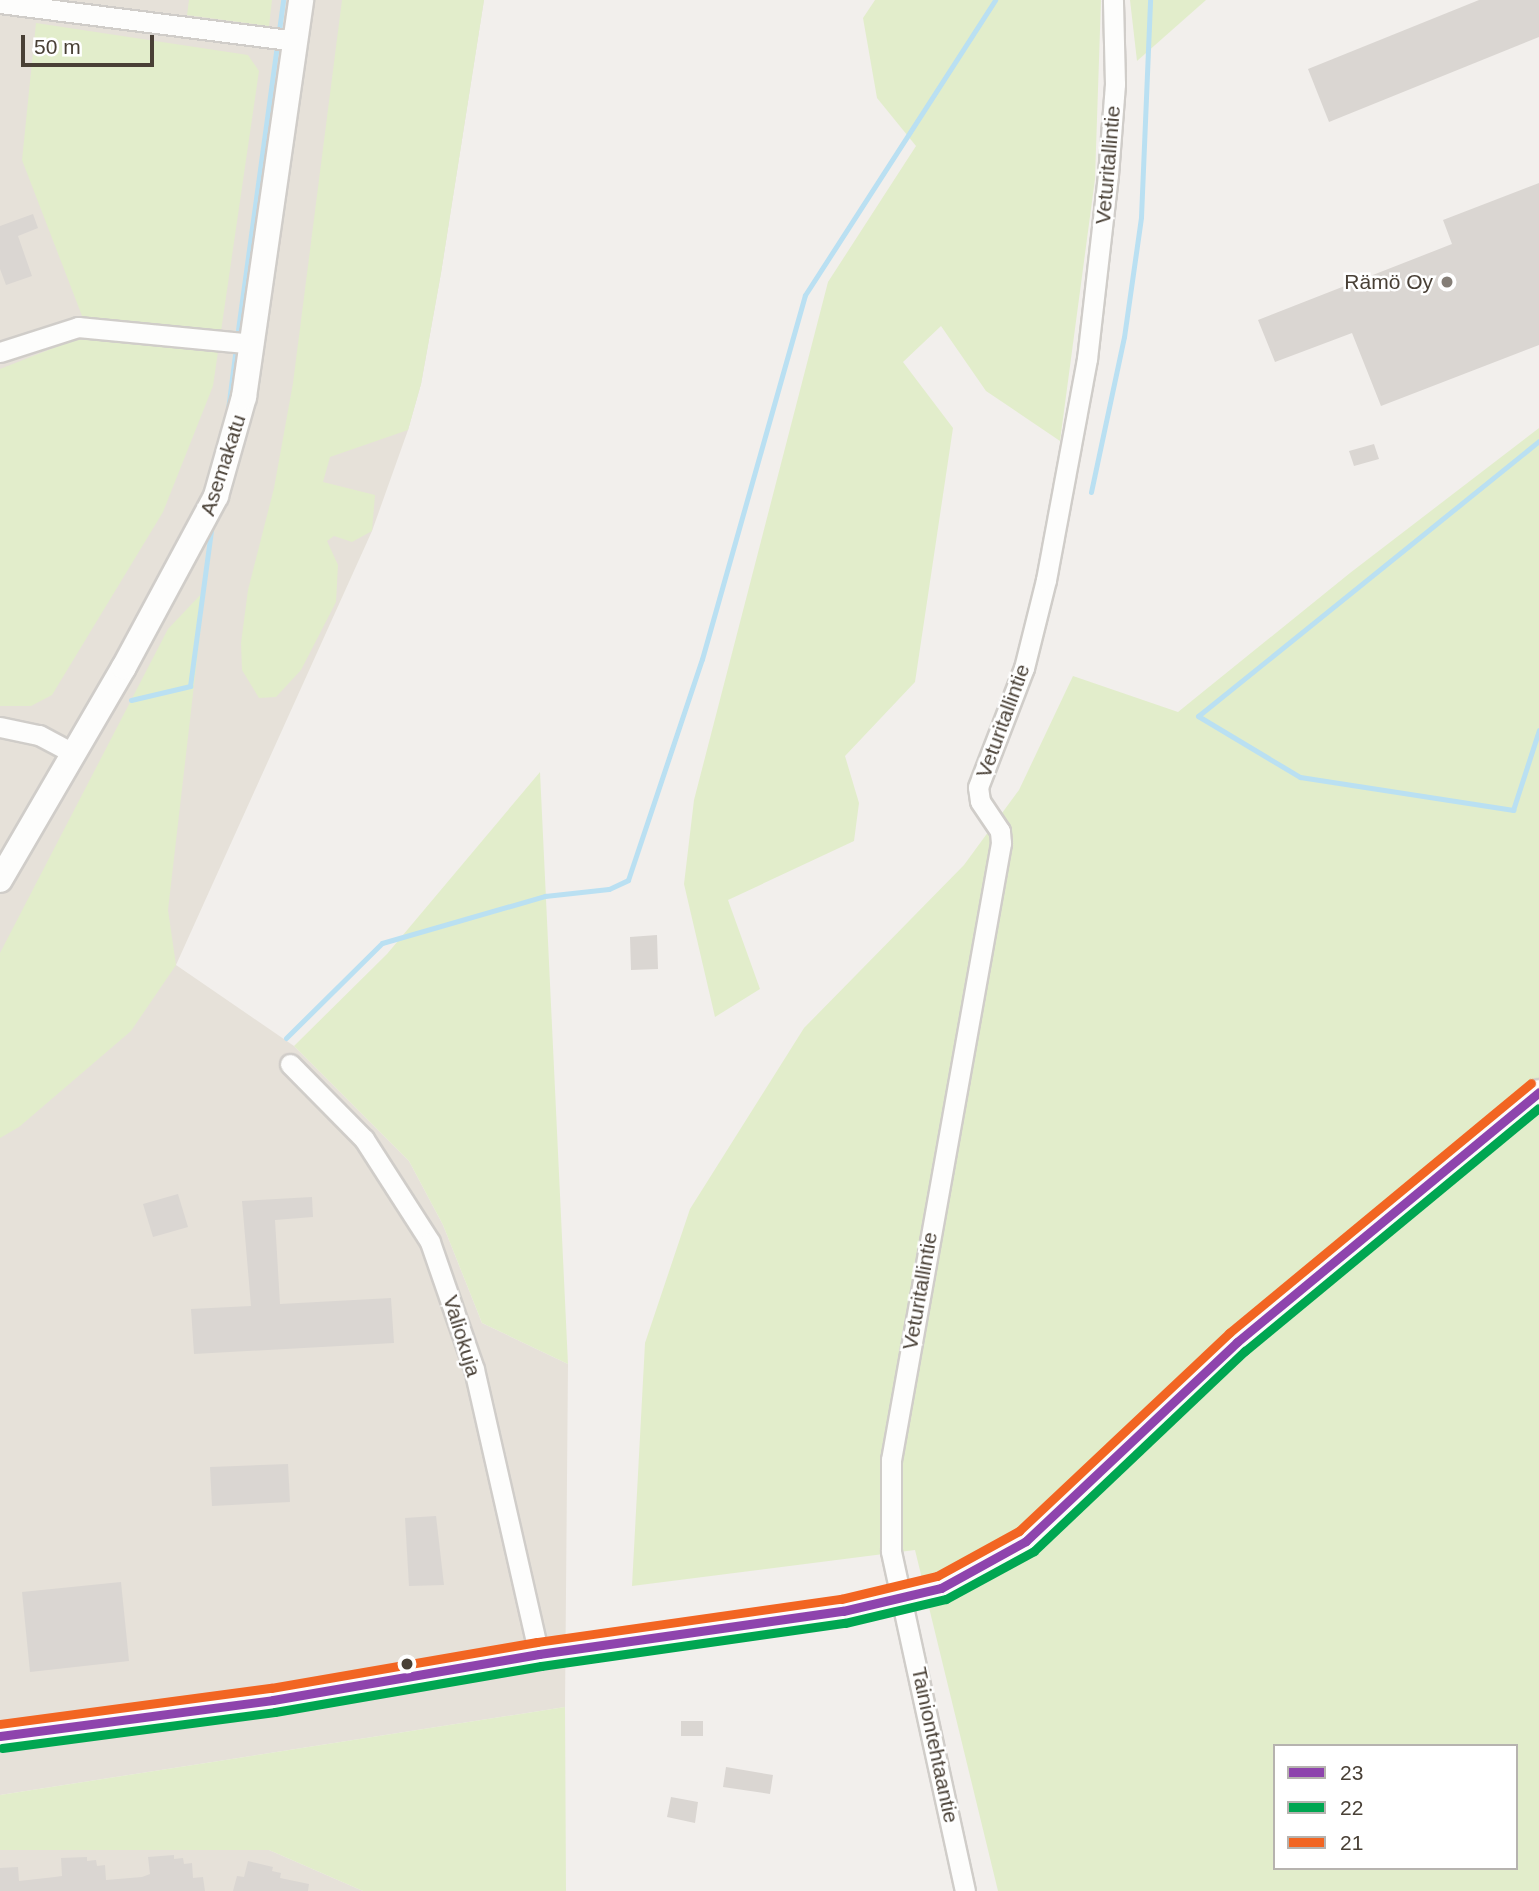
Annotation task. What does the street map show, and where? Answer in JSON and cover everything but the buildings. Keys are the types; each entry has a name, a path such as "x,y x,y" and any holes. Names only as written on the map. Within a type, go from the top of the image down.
{"street":[{"name":"Asemakatu","path":"0,880 205,522 244,397 301,0"},
{"name":"Veturitallintie","path":"902,1600 890,1537 896,1421 1001,843 1000,831 980,801 978,787 1024,668 1046,580 1087,359 1112,123 1113,0"},
{"path":"0,4 296,41"},
{"path":"0,352 78,327 253,344"},
{"path":"0,727 39,735 73,753"},
{"name":"Valiokuja","path":"290,1064 365,1139 430,1242 474,1369 539,1654"},
{"path":"0,1737 273,1700 539,1654 902,1600 941,1588 1026,1541 1237,1342 1539,1092"},
{"name":"Tainiontehtaantie","path":"902,1600 965,1891"}],"shaded area":[{"path":"0,0 484,0 441,273 421,384 408,430 372,531 176,965 294,1046 409,1161 443,1225 482,1323 568,1364 565,1707 0,1795"},
{"path":"0,1850 269,1850 363,1891 0,1891"}],"green space":[{"path":"189,0 272,0 269,26 187,15"},
{"path":"342,0 484,0 441,273 421,384 408,430 330,457 323,482 375,495 372,531 352,542 334,536 327,541 338,565 336,602 301,670 276,697 259,698 242,670 241,643 248,590 274,488 293,383"},
{"path":"875,0 1101,0 1095,179 1060,441 986,391 941,326 903,362 953,428 915,682 845,756 859,803 854,841 728,900 760,989 715,1017 684,884 694,800 828,282 916,146 877,98 863,18"},
{"path":"1130,0 1206,0 1137,61"},
{"path":"36,23 248,55 259,71 213,386 163,512 52,695 31,706 0,706 0,369 89,334 22,160"},
{"path":"1539,428 1539,1891 998,1891 915,1550 632,1586 645,1343 690,1209 804,1028 964,865 1019,790 1073,676 1178,712 1350,573"},
{"path":"205,590 168,910 176,965 131,1031 19,1127 0,1138 0,953 168,629"},
{"path":"540,772 568,1364 482,1323 443,1225 409,1161 294,1046 387,954"},
{"path":"565,1707 566,1891 363,1891 269,1850 0,1850 0,1795"}],"waterway":[{"path":"237,337 283,0"},
{"path":"286,1038 382,943 545,896 609,889 628,880 702,659 805,295 995,0"},
{"path":"1091,492 1124,337 1141,217 1150,0"},
{"path":"227,417 236,347"},
{"path":"1539,441 1198,716 1300,777 1513,810 1539,730"},
{"path":"131,700 190,686 212,524"}],"transit line":[{"name":"21","path":"0,1724 271,1688 537,1642 841,1599 937,1576 1019,1531 1229,1333 1531,1083"},
{"name":"23","path":"0,1736 273,1700 539,1654 843,1611 941,1588 1026,1541 1237,1342 1539,1092"},
{"name":"22","path":"2,1748 275,1712 541,1666 845,1623 946,1599 1034,1551 1245,1351 1539,1108"}],"place":[{"name":"Rämö Oy","path":"1447,282"}]}
